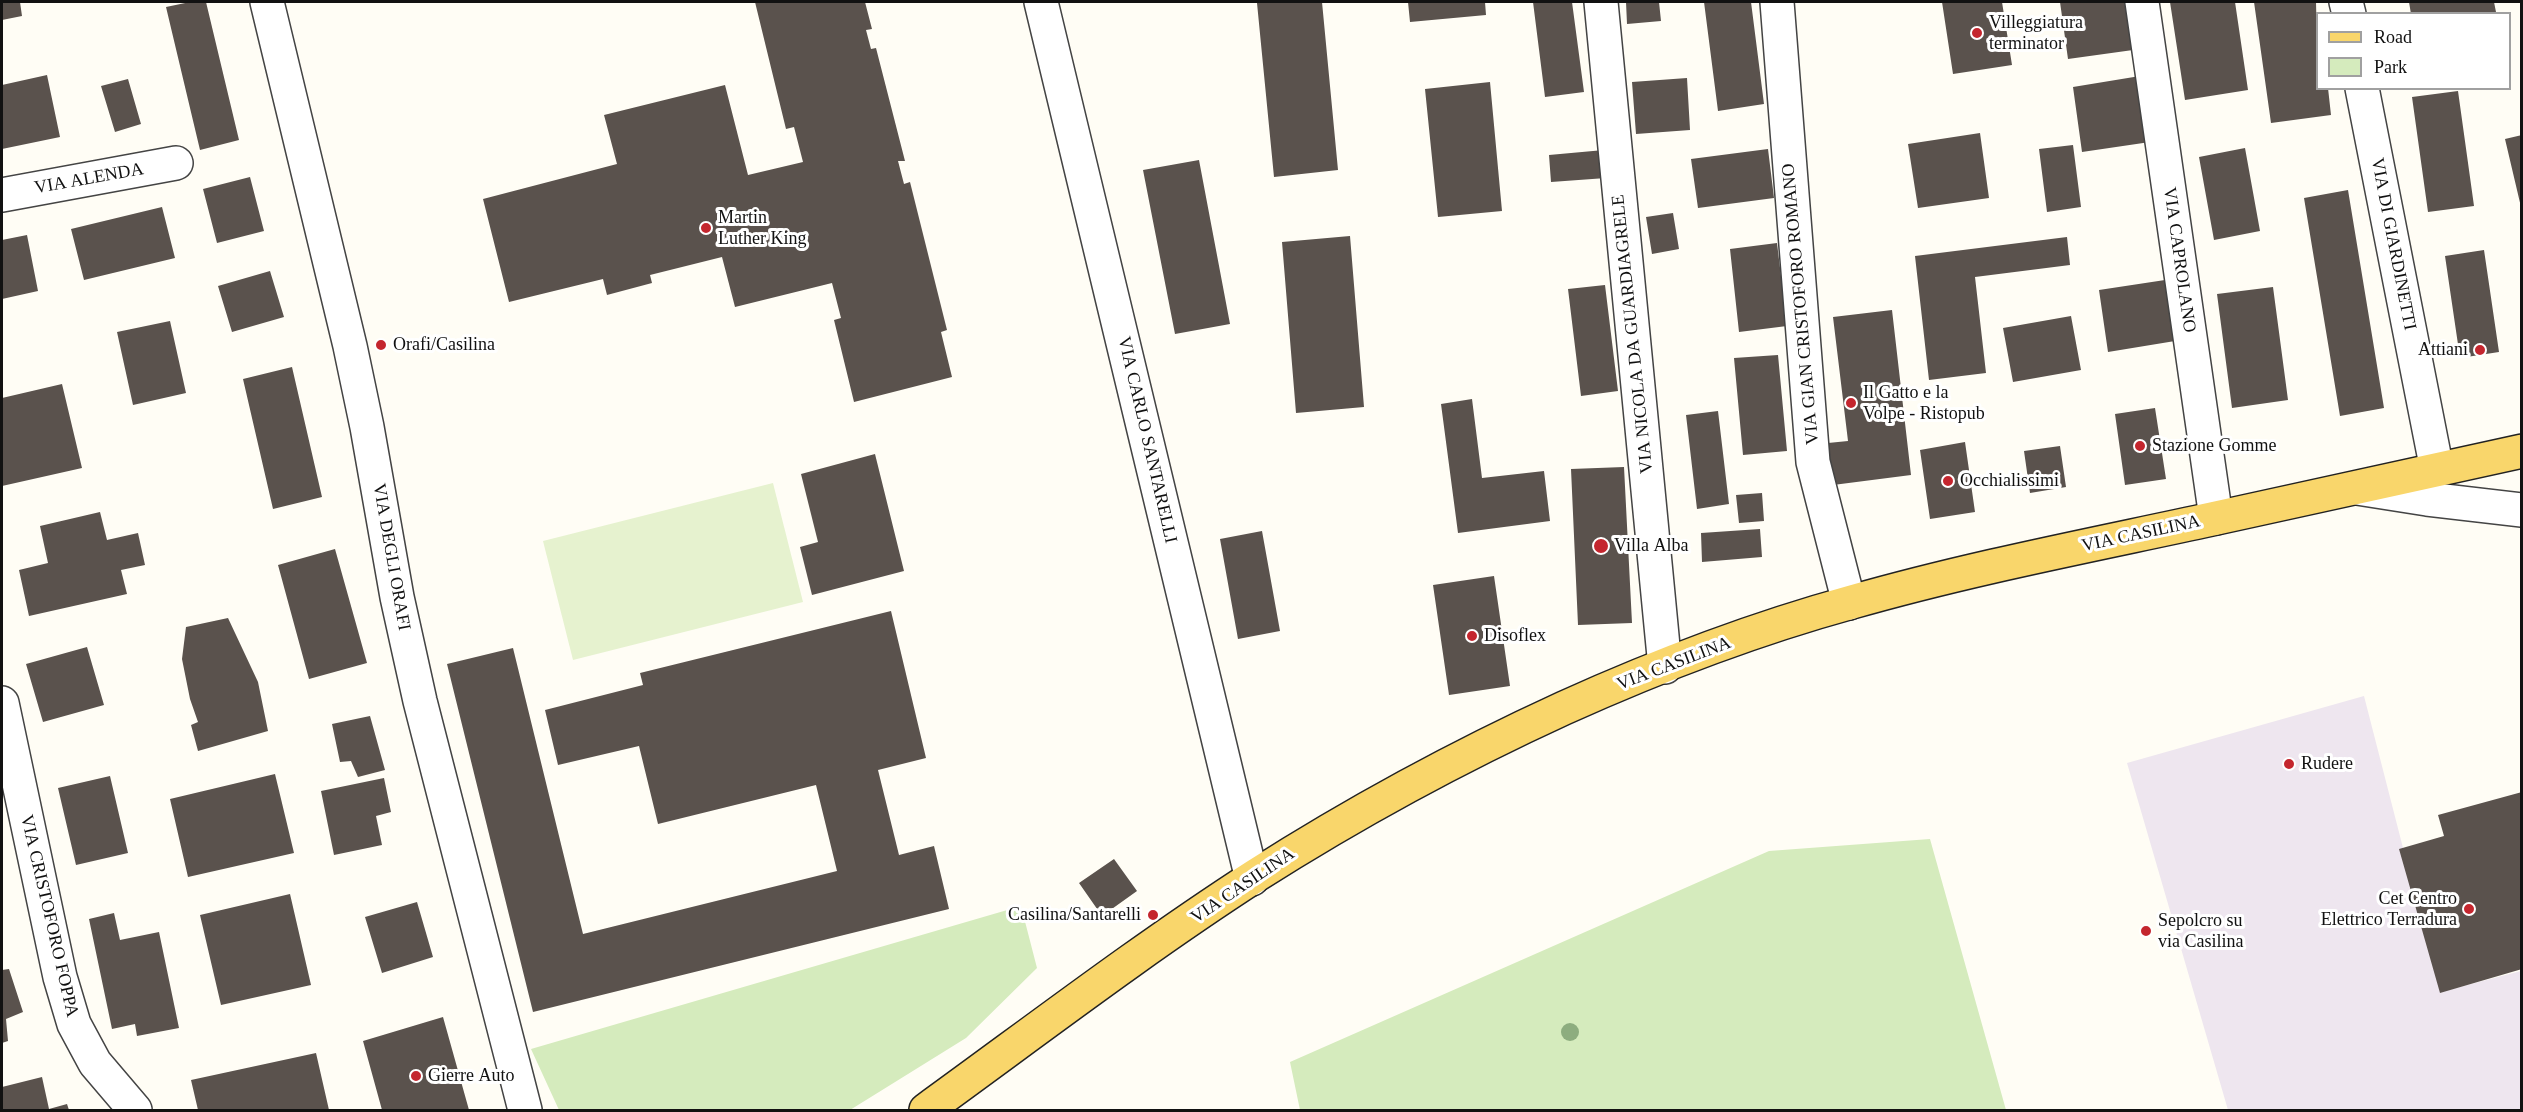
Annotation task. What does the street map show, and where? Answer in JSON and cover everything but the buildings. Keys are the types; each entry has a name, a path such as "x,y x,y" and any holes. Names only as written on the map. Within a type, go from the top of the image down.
{"main road":[{"name":"VIA CASILINA","path":"926,1110 1000,1054 1252,879 1367,808 1494,741 1568,706 1761,630 1849,603 2036,555 2522,452"}],"street":[{"name":"VIA DEGLI ORAFI","path":"267,2 350,346 371,447 397,597 417,689 525,1110"},
{"name":"VIA CARLO SANTARELLI","path":"1041,2 1252,879"},
{"name":"VIA NICOLA DA GUARDIAGRELE","path":"1600,2 1665,667"},
{"name":"VIA GIAN CRISTOFORO ROMANO","path":"1777,2 1814,462 1849,603"},
{"name":"VIA CAPROLANO","path":"2142,2 2216,518"},
{"name":"VIA DI GIARDINETTI","path":"2362,90 2437,470"},
{"name":"VIA ALENDA","path":"2,195 176,163"},
{"path":"2353,487 2427,499 2522,510"},
{"name":"VIA CRISTOFORO FOPPA","path":"2,703 60,977 74,1023 95,1063 135,1110"}],"shaded area":[{"path":"2364,696 2440,992 2521,971 2521,1110 2228,1110 2127,763"}],"green space":[{"path":"773,483 803,602 573,660 543,541"},
{"path":"1930,839 2006,1110 1300,1110 1290,1062 1769,851"},
{"path":"1021,906 1037,968 966,1038 850,1110 559,1110 531,1049"}],"place":[{"name":"Villeggiatura terminator","path":"1977,33"},
{"name":"Martin Luther King","path":"706,228"},
{"name":"Orafi/Casilina","path":"381,345"},
{"name":"Attiani","path":"2480,350"},
{"name":"Il Gatto e la Volpe - Ristopub","path":"1851,403"},
{"name":"Stazione Gomme","path":"2140,446"},
{"name":"Occhialissimi","path":"1948,481"},
{"name":"Villa Alba","path":"1601,546"},
{"name":"Disoflex","path":"1472,636"},
{"name":"Rudere","path":"2289,764"},
{"name":"Cet Centro Elettrico Terradura","path":"2469,909"},
{"name":"Casilina/Santarelli","path":"1153,915"},
{"name":"Sepolcro su via Casilina","path":"2146,931"},
{"name":"Gierre Auto","path":"416,1076"}]}
